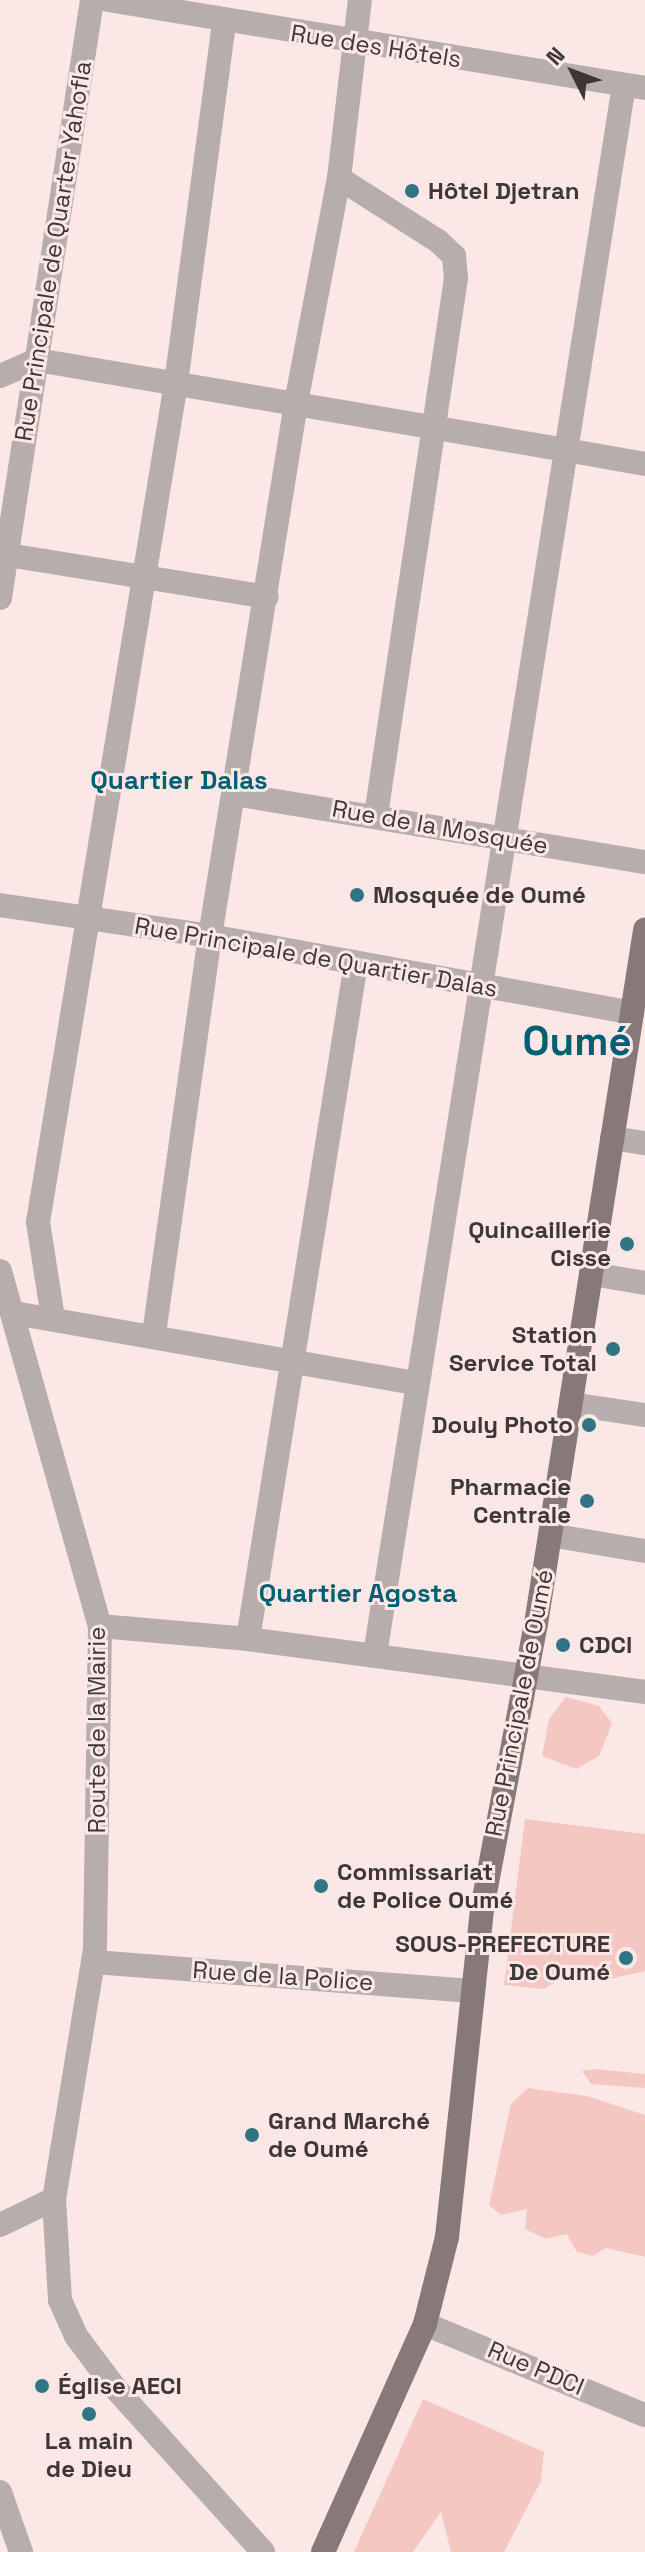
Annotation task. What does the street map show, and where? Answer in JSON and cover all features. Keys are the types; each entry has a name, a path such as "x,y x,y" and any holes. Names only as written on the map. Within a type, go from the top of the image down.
{"main road":[{"name":"Rue Principale de Oumé","path":"323,2552 425,2324 451,2208 472,1991 494,1836 550,1535 632,1013 643,962 645,930"}],"street":[{"name":"Rue Principale de Quarter Yahofla","path":"0,598 92,0"},
{"name":"Rue des Hôtels","path":"108,0 224,22 635,87"},
{"path":"154,1334 210,936 296,403 339,178 360,0"},
{"path":"53,1318 38,1222 176,383 224,22"},
{"path":"375,1655 484,987 566,450 635,87"},
{"path":"339,178 454,256 456,278 376,815"},
{"path":"0,376 37,360 436,425 645,464"},
{"path":"8,555 267,597"},
{"name":"Rue de la Mosquée","path":"234,794 376,815 645,862"},
{"name":"Rue Principale de Quartier Dalas","path":"0,905 210,936 632,1013"},
{"path":"248,1639 356,963"},
{"path":"612,1138 645,1143"},
{"name":"Route de la Mairie","path":"0,1271 100,1626 94,1962 54,2199 60,2300 76,2336 115,2388 263,2552"},
{"path":"592,1274 645,1283"},
{"path":"14,1313 293,1358 417,1383"},
{"path":"571,1404 645,1415"},
{"path":"550,1535 645,1551"},
{"path":"100,1626 248,1639 645,1692"},
{"name":"Rue de la Police","path":"94,1962 472,1991"},
{"path":"0,2225 54,2199"},
{"name":"Rue PDCI","path":"425,2324 645,2415"},
{"path":"0,2492 21,2552"}],"shaded area":[{"path":"566,1697 599,1706 612,1723 599,1756 576,1769 542,1756 549,1719"},
{"path":"525,1819 645,1834 645,1971 604,1980 577,1968 544,1989 504,1985"},
{"path":"595,2069 645,2074 645,2088 591,2084 582,2071"},
{"path":"528,2088 587,2096 645,2115 645,2257 606,2248 592,2256 577,2252 567,2234 546,2239 525,2229 527,2209 501,2215 489,2205 511,2104"},
{"path":"423,2399 544,2452 541,2481 504,2552 451,2552 441,2512 413,2552 354,2552"}],"place":[{"name":"Hôtel Djetran","path":"412,191"},
{"name":"Mosquée de Oumé","path":"357,895"},
{"name":"Quincaillerie Cisse","path":"627,1244"},
{"name":"Station Service Total","path":"613,1349"},
{"name":"Douly Photo","path":"589,1425"},
{"name":"Pharmacie Centrale","path":"587,1501"},
{"name":"CDCI","path":"563,1645"},
{"name":"Commissariat de Police Oumé","path":"321,1886"},
{"name":"SOUS-PREFECTURE De Oumé","path":"626,1958"},
{"name":"Grand Marché de Oumé","path":"252,2135"},
{"name":"Église AECI","path":"42,2386"},
{"name":"La main de Dieu","path":"89,2414"}],"district":[{"name":"Quartier Dalas","path":"179,781"},
{"name":"Oumé","path":"577,1042"},
{"name":"Quartier Agosta","path":"358,1594"}]}
